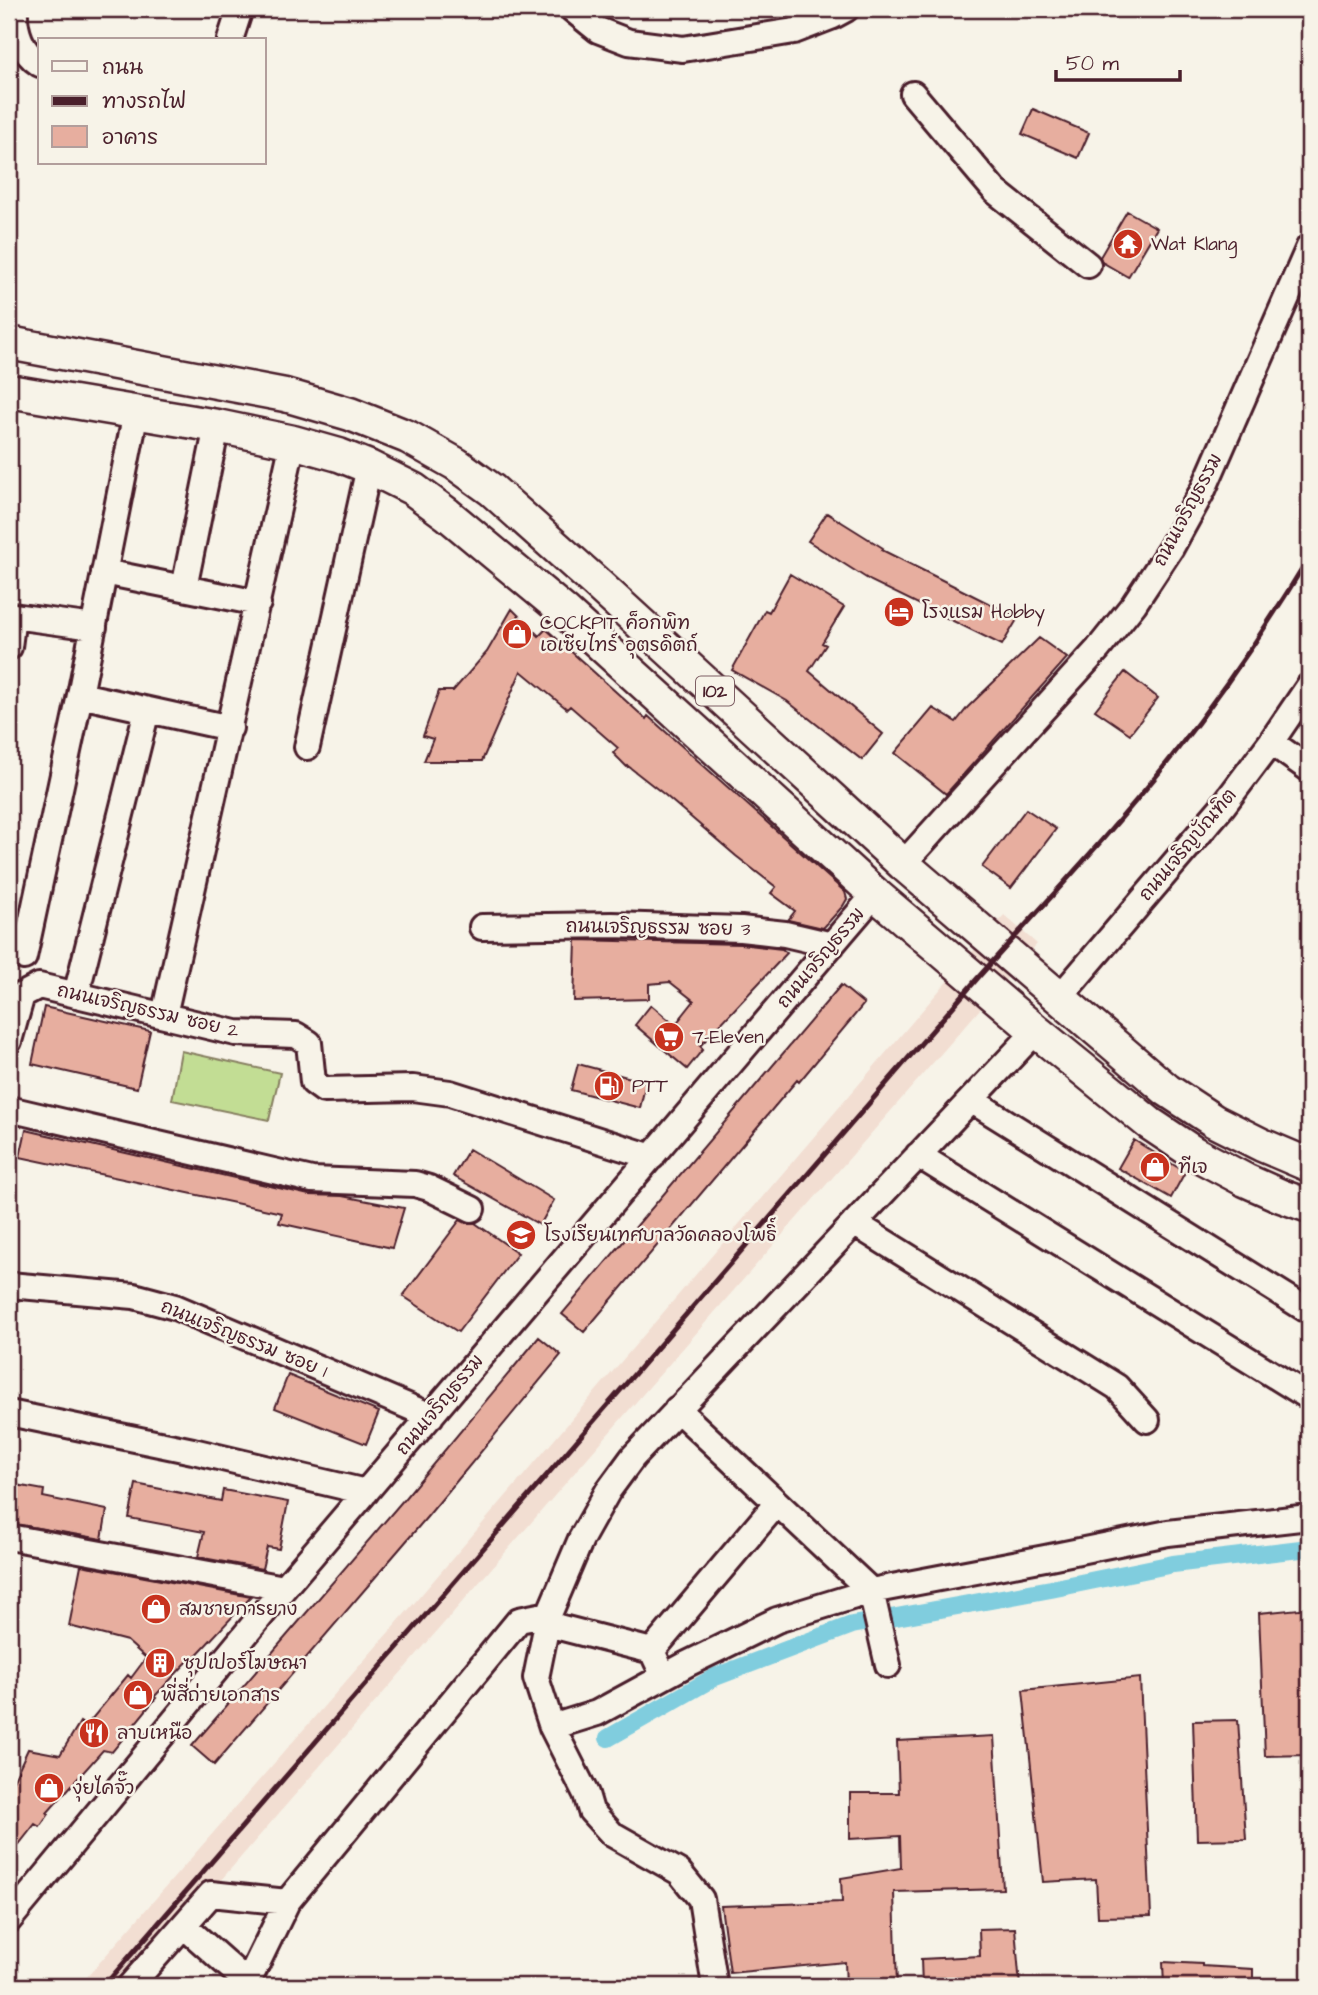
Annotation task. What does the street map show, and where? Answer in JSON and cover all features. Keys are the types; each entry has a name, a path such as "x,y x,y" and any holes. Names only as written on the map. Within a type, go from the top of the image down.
{"main road":[{"name":"102","path":"9,343 285,395 351,414 408,437 456,464 492,491 594,581 903,864 1167,1090 1214,1121 1262,1146 1309,1165"},
{"name":"102","path":"9,391 217,426 293,442 339,454 413,489 565,612 875,894 1149,1123 1194,1153 1257,1186 1309,1206"},
{"path":"565,612 594,581"},
{"path":"875,894 903,864"},
{"path":"1026,1022 1051,991"}],"street":[{"path":"15,9 15,30 23,45 38,62"},
{"path":"231,38 238,9"},
{"path":"572,9 598,30 629,42 683,49 794,31 846,9"},
{"path":"913,94 995,191 1088,265"},
{"name":"ถนนเจริญธรรม","path":"903,864 1098,649 1134,604 1171,548 1203,489 1309,247"},
{"path":"24,957 94,627 136,412"},
{"path":"184,588 217,426"},
{"path":"164,1015 293,442"},
{"path":"307,747 369,467"},
{"path":"104,572 258,603"},
{"path":"9,647 13,616 94,627"},
{"name":"ถนนเจริญบัณฑิต","path":"1051,991 1222,807 1309,686"},
{"path":"80,695 230,728"},
{"path":"76,995 147,710"},
{"path":"1271,742 1309,769"},
{"name":"ถนนเจริญธรรม","path":"9,1920 284,1588 875,894"},
{"name":"ถนนเจริญธรรม ซอย 3","path":"482,927 612,925 741,929 785,934 832,945"},
{"name":"ถนนเจริญธรรม ซอย 2","path":"9,1041 22,995 39,986 236,1033 296,1035 309,1043 313,1082 324,1090 413,1088 450,1093 652,1157"},
{"path":"715,1986 701,1899 679,1872 612,1834 591,1811 586,1794 552,1727 536,1678 548,1619 582,1539 608,1491 633,1457 971,1100 1026,1022"},
{"path":"971,1100 1309,1311"},
{"path":"9,1109 312,1180 415,1184 472,1209"},
{"path":"918,1155 1309,1396"},
{"path":"853,1223 1116,1387 1147,1420"},
{"name":"ถนนเจริญธรรม ซอย 1","path":"9,1284 134,1296 175,1307 431,1416"},
{"path":"677,1409 871,1591 888,1665"},
{"path":"9,1413 193,1451 366,1492"},
{"path":"652,1651 777,1503"},
{"path":"552,1727 597,1713 777,1620 871,1591 1168,1533 1309,1517"},
{"path":"9,1537 284,1588"},
{"path":"184,1926 246,1984 287,1902 519,1620 548,1619 652,1651 663,1677"},
{"path":"130,1986 211,1894 287,1902"}],"shaded area":[{"path":"1004,915 1037,944 129,1986 79,1986 410,1608"}],"green space":[{"path":"181,1051 280,1073 269,1120 172,1100"}],"building":[{"path":"1033,109 1089,133 1078,158 1022,134"},
{"name":"Wat Klang","path":"1127,211 1157,228 1128,277 1102,262 1100,257"},
{"path":"827,513 883,548 882,550 1018,618 1002,645 871,581 808,541"},
{"path":"790,574 844,607 822,643 826,645 809,671 883,734 862,760 787,701 732,670 765,610 769,612"},
{"path":"512,609 539,636 546,629 845,892 847,899 843,906 823,928 788,920 795,911 771,893 776,887 627,767 613,753 618,748 570,706 567,709 521,671 482,761 424,761 433,739 423,736 439,691 453,691 487,652"},
{"path":"1039,638 1067,658 946,794 895,753 933,708 956,722"},
{"path":"1125,672 1158,698 1130,734 1095,710"},
{"path":"1026,809 1056,829 1011,888 982,867"},
{"path":"576,940 740,944 782,949 787,953 700,1046 703,1049 687,1069 635,1025 651,1005 675,1025 694,1001 670,982 649,984 649,999 574,1001"},
{"path":"841,985 864,1004 584,1332 562,1314"},
{"path":"44,1007 150,1031 137,1088 32,1064"},
{"name":"PTT","path":"578,1064 646,1082 640,1108 571,1090"},
{"path":"26,1130 309,1195 342,1196 404,1208 392,1248 279,1223 282,1213 20,1157"},
{"path":"1134,1140 1185,1172 1171,1198 1118,1168"},
{"path":"469,1149 554,1200 540,1225 453,1176"},
{"path":"460,1220 475,1223 518,1253 458,1332 403,1296"},
{"path":"539,1337 561,1355 427,1517 214,1765 192,1746"},
{"path":"288,1375 379,1412 366,1444 275,1408"},
{"path":"136,1484 221,1501 223,1490 288,1502 279,1549 267,1547 262,1569 198,1557 204,1532 129,1518"},
{"path":"16,1485 44,1490 43,1497 107,1510 102,1539 9,1523 9,1490 15,1492"},
{"path":"81,1565 251,1597 154,1697 156,1698 112,1752 103,1750 47,1813 49,1814 40,1827 35,1824 9,1857 9,1790 28,1749 60,1755 80,1722 86,1726 128,1675 131,1678 146,1658 127,1641 69,1626"},
{"path":"1309,1608 1309,1755 1265,1756 1259,1613"},
{"path":"1140,1678 1151,1916 1098,1917 1096,1879 1043,1882 1023,1690"},
{"path":"1238,1720 1246,1839 1197,1840 1193,1721"},
{"path":"994,1736 1003,1889 894,1892 897,1986 846,1986 845,1962 730,1973 721,1906 842,1902 841,1878 901,1868 900,1836 850,1839 850,1793 899,1793 897,1741"},
{"path":"1015,1928 1020,1986 922,1986 921,1959 980,1956 979,1929"},
{"path":"1163,1962 1253,1969 1253,1986 1164,1986"}],"waterway":[{"path":"608,1738 715,1677 852,1625 1173,1564 1309,1548"}],"railway":[{"path":"104,1986 976,980 1123,816 1225,686 1309,557"}],"place":[{"name":"Wat Klang","path":"1128,244"},
{"name":"โรงแรม Hobby","path":"899,612"},
{"name":"COCKPIT ค็อกพิท เอเซียไทร์ อุตรดิตถ์","path":"517,634"},
{"name":"7-Eleven","path":"669,1037"},
{"name":"PTT","path":"609,1086"},
{"name":"ทีเจ","path":"1155,1167"},
{"name":"โรงเรียนเทศบาลวัดคลองโพธิ์","path":"521,1235"},
{"name":"สมชายการยาง","path":"156,1609"},
{"name":"ซุปเปอร์โฆษณา","path":"160,1663"},
{"name":"พี่สี่ถ่ายเอกสาร","path":"138,1695"},
{"name":"ลาบเหนือ","path":"94,1733"},
{"name":"งุ่ยไคจั๊ว","path":"49,1788"}]}
